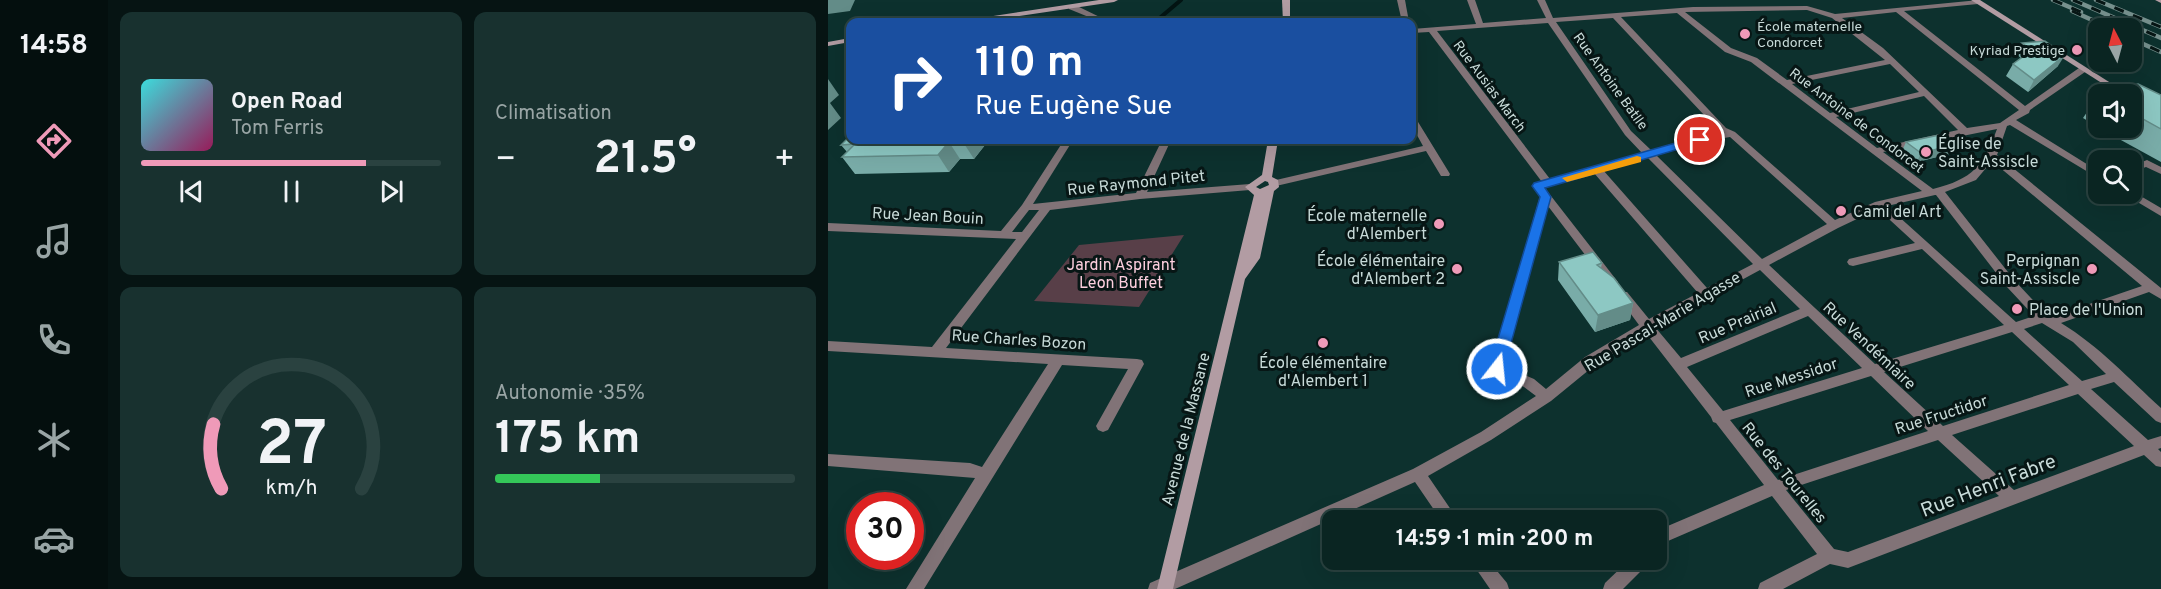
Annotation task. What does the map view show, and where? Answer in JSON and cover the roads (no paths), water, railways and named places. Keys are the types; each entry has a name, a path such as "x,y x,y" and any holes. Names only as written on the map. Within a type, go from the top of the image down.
{"main road":[{"path":"995,18 1114,0"},
{"path":"1286,0 1287,18"},
{"path":"1977,1 2106,84"},
{"path":"828,44 846,41"},
{"name":"Avenue de la Massane","path":"1162,588 1238,282 1254,258 1263,185 1271,144"}],"street":[{"path":"1401,0 1405,18"},
{"path":"1471,0 1481,27"},
{"name":"Rue Antoine Batlle","path":"1541,0 1551,21 1629,133 1760,263"},
{"path":"1763,0 1770,7"},
{"path":"1416,31 1677,10 1807,8 1835,15 1977,1"},
{"path":"1072,7 1097,18"},
{"name":"Rue Antoine de Condorcet","path":"1677,10 1728,50 1754,60 1874,151 1935,192 2011,284 2043,318"},
{"path":"1898,10 2026,111"},
{"path":"1835,15 1927,93 1965,131"},
{"path":"1616,16 1723,130 1732,134 1834,225"},
{"name":"Rue Ausias March","path":"1432,30 1527,159 1548,183"},
{"path":"1786,83 1891,61"},
{"path":"1874,151 2007,123 2082,70"},
{"path":"1828,116 1927,93"},
{"path":"2007,123 2088,169"},
{"name":"Rue Pascal-Marie Agasse","path":"1162,588 1418,474 1486,436 1546,397 1590,361 1647,326 1834,225 1879,204 1935,192 1972,177 1992,156 2007,123"},
{"path":"1416,125 1445,174"},
{"path":"1546,397 1529,382 1497,369 1545,197 1538,186 1598,171 1700,140 1732,134"},
{"path":"1003,236 1026,207 1065,144"},
{"path":"1140,196 1164,144"},
{"name":"Rue Raymond Pitet","path":"1026,207 1047,207 1263,185 1430,147"},
{"path":"1992,156 2156,291"},
{"path":"2142,165 2147,163 2161,171"},
{"path":"1598,171 1705,293"},
{"name":"Rue des Tourelles","path":"1545,197 1829,556"},
{"path":"2142,202 2161,213"},
{"path":"1879,204 2081,389 2154,444 2161,461"},
{"path":"936,351 1047,207"},
{"name":"Rue Jean Bouin","path":"828,227 1026,236"},
{"path":"1853,262 1923,245"},
{"name":"Rue Vendémiaire","path":"1760,263 2013,499"},
{"path":"2013,327 2043,318 2060,319 2156,291"},
{"name":"Rue Prairial","path":"1678,365 1809,310"},
{"path":"2043,318 2077,339 2161,417"},
{"name":"Rue Messidor","path":"1718,418 2013,327"},
{"name":"Rue Charles Bozon","path":"828,346 1137,364 1103,426"},
{"path":"914,589 1059,358"},
{"name":"Rue Fructidor","path":"1667,534 1776,487 2118,375"},
{"name":"Rue Henri Fabre","path":"1829,556 1848,560 2154,444"},
{"path":"828,460 970,470 985,475"},
{"path":"1418,474 1443,510"},
{"path":"1766,589 1829,556"},
{"path":"1486,570 1501,589"},
{"path":"1611,589 1630,570"}],"waterway":[{"path":"1160,18 1181,0"}],"railway":[{"path":"2053,0 2081,12"},
{"path":"2073,0 2161,38"},
{"path":"2096,0 2161,27"},
{"path":"2072,11 2088,18"},
{"path":"2142,43 2161,52"}],"place":[{"name":"École maternelle Condorcet","path":"1745,34"},
{"name":"Kyriad Prestige","path":"2077,50"},
{"name":"Église de Saint-Assiscle","path":"1926,152"},
{"name":"Cami del Art","path":"1841,211"},
{"name":"École maternelle d'Alembert","path":"1439,224"},
{"name":"École élémentaire d'Alembert 2","path":"1457,269"},
{"name":"Perpignan Saint-Assiscle","path":"2092,269"},
{"name":"Place de l'Union","path":"2017,309"},
{"name":"École élémentaire d'Alembert 1","path":"1323,343"}],"park label":[{"name":"Jardin Aspirant Leon Buffet","path":"1121,273"}]}
